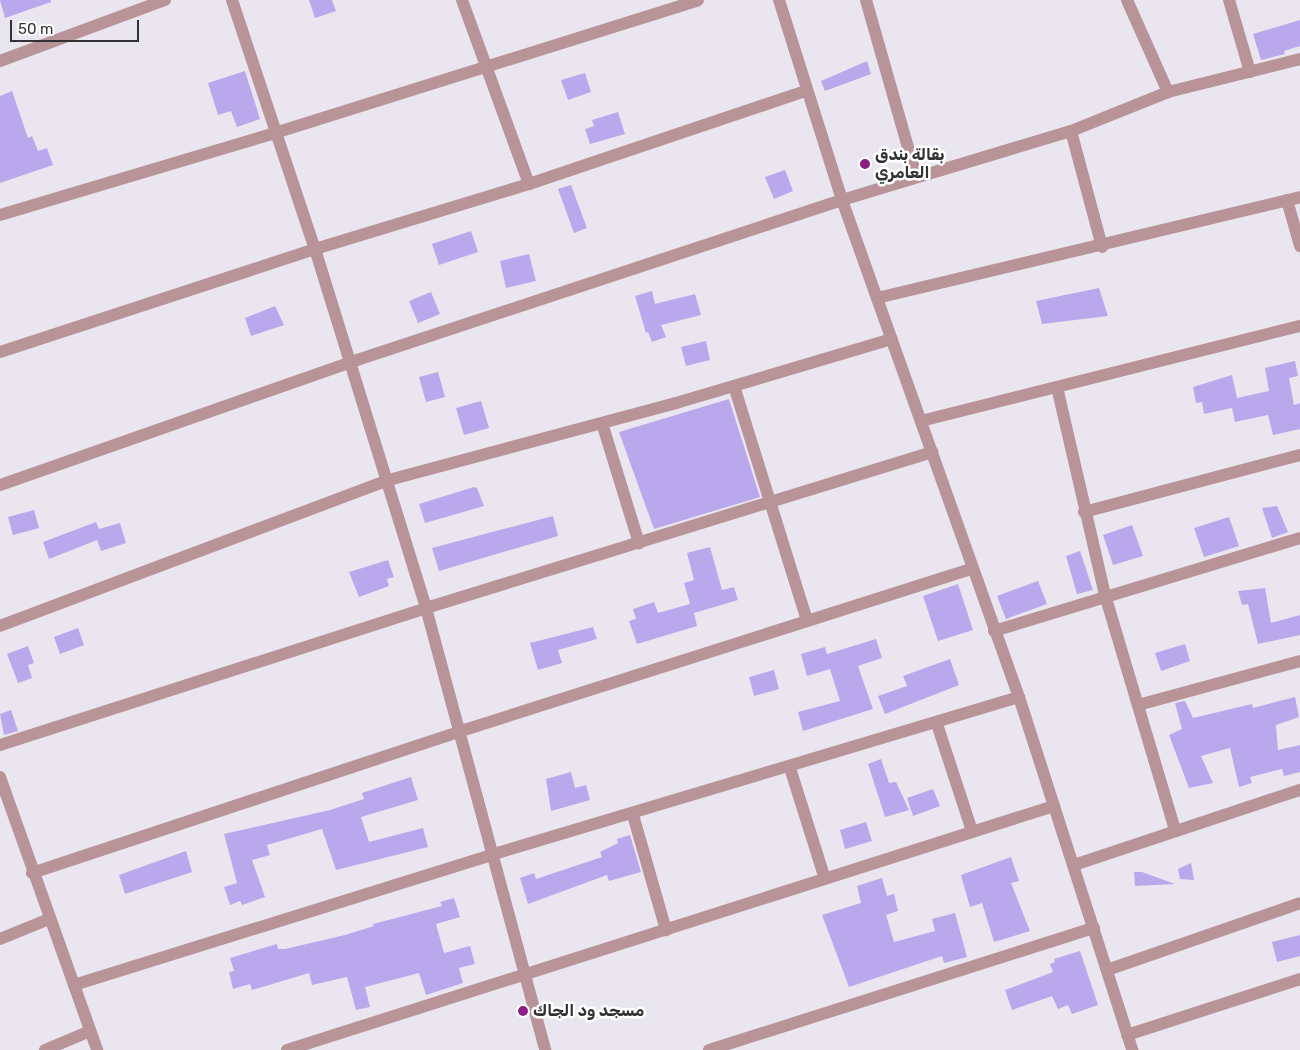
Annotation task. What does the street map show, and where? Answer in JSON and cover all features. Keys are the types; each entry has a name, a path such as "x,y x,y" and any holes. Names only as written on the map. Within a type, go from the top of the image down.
{"street":[{"path":"0,61 164,0"},
{"path":"232,0 278,132 348,363 426,608 461,730 545,1050"},
{"path":"462,0 529,184"},
{"path":"0,215 278,132 698,0"},
{"path":"778,0 842,200 922,422 971,569 1019,697 1132,1050"},
{"path":"866,0 916,176"},
{"path":"1127,0 1168,92"},
{"path":"1229,0 1250,72"},
{"path":"0,485 348,363 916,176 1071,131 1168,92 1300,59"},
{"path":"0,352 315,249 529,184 806,91"},
{"path":"1071,131 1102,247"},
{"path":"877,298 1102,247 1300,197"},
{"path":"1287,200 1300,246"},
{"path":"922,422 1300,326"},
{"path":"0,626 385,482 734,386 892,339"},
{"path":"734,386 807,621"},
{"path":"1057,387 1084,512 1105,595 1175,830"},
{"path":"602,423 639,542"},
{"path":"0,746 426,608 932,452"},
{"path":"1084,512 1300,455"},
{"path":"994,630 1105,595 1300,538"},
{"path":"32,873 461,730 971,569"},
{"path":"1138,705 1300,660"},
{"path":"74,985 494,854 633,815 937,724 1019,697"},
{"path":"937,724 972,831"},
{"path":"790,768 825,879"},
{"path":"1,781 32,873 97,1050"},
{"path":"1074,865 1300,790"},
{"path":"287,1050 1054,806"},
{"path":"633,815 666,930"},
{"path":"1107,970 1300,903"},
{"path":"0,938 49,919"},
{"path":"709,1050 1094,928"},
{"path":"1127,1035 1300,979"},
{"path":"45,1050 90,1031"}],"building":[{"path":"0,0 51,0 51,2 5,18"},
{"path":"309,0 332,0 336,11 315,18"},
{"path":"1300,20 1300,46 1284,51 1285,54 1261,60 1253,34"},
{"path":"867,61 871,74 825,91 821,81"},
{"path":"245,71 260,119 237,127 231,111 218,115 208,83"},
{"path":"585,73 591,92 568,100 561,80"},
{"path":"12,91 28,138 32,136 38,151 47,148 53,165 0,183 0,96"},
{"path":"618,112 625,134 590,144 585,129 594,126 592,120"},
{"path":"785,170 793,191 774,199 765,177"},
{"path":"571,185 587,228 574,233 558,189"},
{"path":"471,231 478,252 439,265 432,244"},
{"path":"529,254 536,281 506,288 500,261"},
{"path":"1099,288 1108,316 1042,324 1036,301"},
{"path":"652,291 655,304 695,294 701,315 661,325 666,337 652,342 648,332 646,333 635,296"},
{"path":"431,292 440,314 418,323 409,301"},
{"path":"275,306 284,325 251,336 245,318"},
{"path":"706,341 710,360 686,366 681,347"},
{"path":"1295,361 1298,376 1289,378 1294,405 1300,403 1300,429 1273,435 1268,415 1235,422 1232,408 1204,414 1202,402 1196,403 1193,387 1232,375 1237,398 1269,391 1265,368"},
{"path":"438,372 445,397 426,402 419,377"},
{"path":"729,399 760,497 654,529 619,432"},
{"path":"481,401 489,428 464,435 456,408"},
{"path":"474,487 477,488 484,506 425,523 419,504"},
{"path":"1277,506 1288,532 1272,538 1262,508"},
{"path":"34,510 39,528 13,535 8,517"},
{"path":"553,516 558,536 439,571 432,548"},
{"path":"1229,517 1239,546 1204,557 1194,528"},
{"path":"96,522 99,529 120,523 126,543 101,551 97,540 49,559 43,542"},
{"path":"1132,525 1143,556 1113,565 1103,535"},
{"path":"710,547 722,590 734,587 738,600 694,613 697,626 637,644 629,621 636,619 633,609 654,602 658,613 690,604 684,583 694,580 687,553"},
{"path":"1080,551 1093,590 1077,594 1066,556"},
{"path":"388,560 394,577 387,579 389,586 359,597 349,572"},
{"path":"1038,581 1047,604 1006,619 997,596"},
{"path":"958,584 973,630 938,641 923,596"},
{"path":"1265,588 1271,623 1300,615 1300,635 1258,644 1248,604 1242,605 1238,591"},
{"path":"593,627 597,639 558,650 562,663 538,670 530,643"},
{"path":"78,628 84,645 60,654 54,637"},
{"path":"876,639 882,658 858,666 873,709 803,731 798,712 840,701 830,669 807,676 801,654 825,647 827,654"},
{"path":"1185,644 1190,661 1161,671 1155,653"},
{"path":"28,646 34,663 28,665 32,678 18,683 7,654"},
{"path":"950,659 959,685 885,714 878,696 907,686 903,676"},
{"path":"774,670 779,689 754,696 749,677"},
{"path":"1295,697 1299,717 1276,725 1278,750 1300,745 1300,772 1284,776 1282,769 1250,777 1252,783 1239,787 1230,748 1201,756 1213,783 1189,788 1169,735 1182,729 1175,703 1185,701 1193,718 1252,704 1253,708"},
{"path":"11,710 18,731 4,735 0,714"},
{"path":"881,759 889,783 896,782 909,810 885,817 868,764"},
{"path":"571,772 575,788 586,785 590,800 551,811 546,779"},
{"path":"411,777 418,800 361,817 369,842 423,828 428,847 336,870 322,829 267,845 270,855 252,860 265,897 242,905 240,901 230,905 224,887 237,883 224,834 330,810 364,799 362,793"},
{"path":"933,789 940,806 913,816 907,798"},
{"path":"866,822 872,841 845,849 840,830"},
{"path":"630,835 641,872 609,881 607,875 528,904 520,878 534,873 536,879 602,857 600,852 618,843 617,839"},
{"path":"186,851 192,872 125,894 119,875"},
{"path":"1011,857 1019,881 1011,883 1030,931 994,942 982,903 970,907 961,875"},
{"path":"1191,863 1194,880 1180,879 1178,869"},
{"path":"1134,872 1142,872 1175,884 1135,886"},
{"path":"882,878 887,896 894,894 898,911 886,915 894,942 935,931 932,919 955,913 967,957 944,963 942,956 849,987 822,915 861,903 857,886"},
{"path":"454,898 460,917 436,924 444,953 470,946 475,964 459,968 463,983 426,995 419,973 365,987 370,1007 356,1010 347,977 312,985 309,973 252,990 250,984 233,989 229,972 234,971 230,958 277,944 278,949 285,949 345,935 374,926 373,924 442,906 440,902"},
{"path":"1300,935 1300,956 1277,962 1272,942"},
{"path":"1080,951 1098,1005 1072,1014 1068,1005 1058,1009 1052,996 1012,1010 1005,990 1053,972 1050,964 1055,962 1054,959"}],"place":[{"name":"بقالة بندق العامري","path":"865,164"},
{"name":"مسجد ود الجاك","path":"523,1011"}]}
